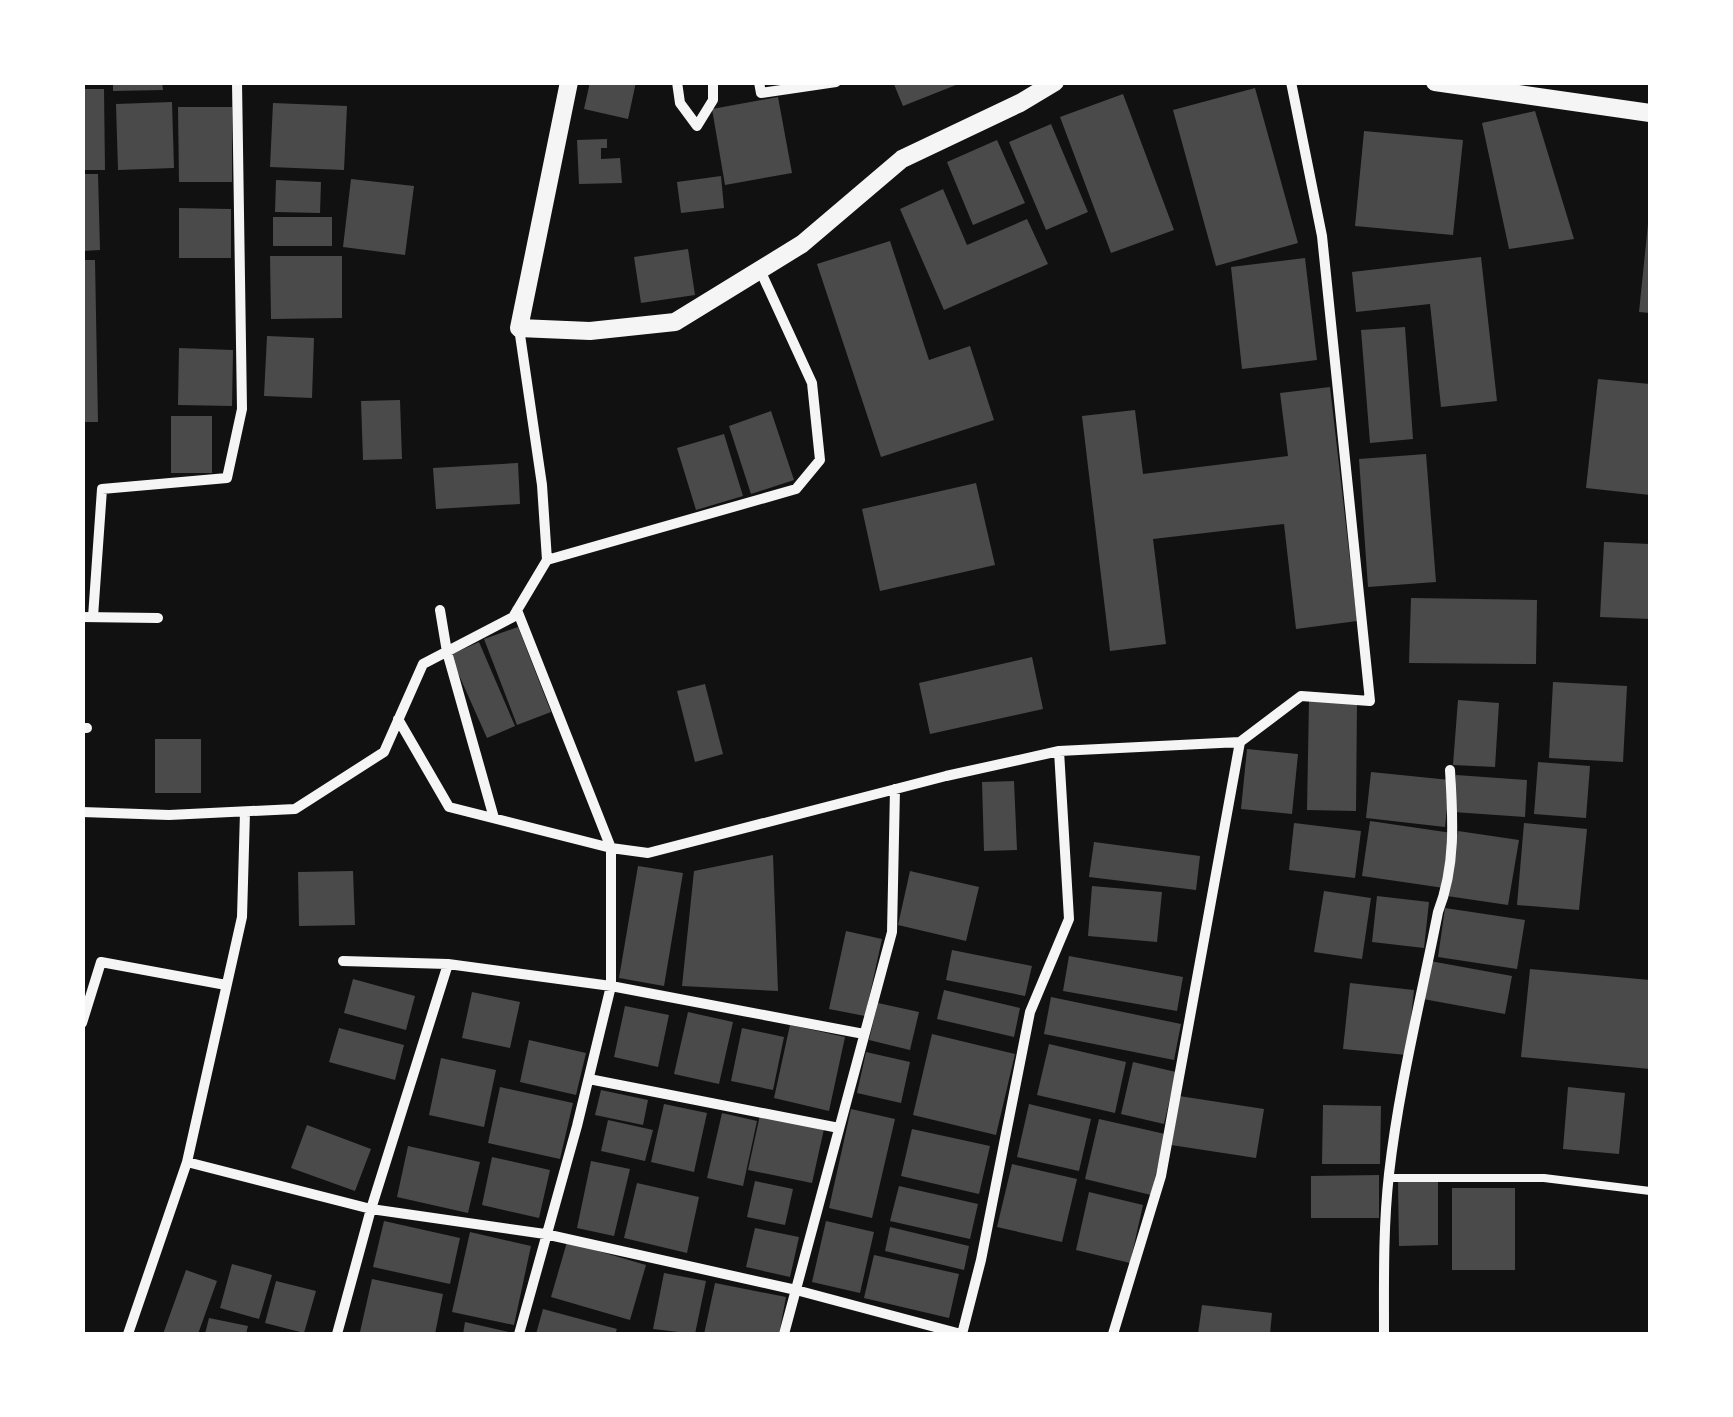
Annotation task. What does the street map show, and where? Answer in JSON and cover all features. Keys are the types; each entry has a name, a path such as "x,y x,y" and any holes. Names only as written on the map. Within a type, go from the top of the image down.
{"street":[{"path":"158,618 88,617 102,489 227,478 242,409 237,82"},
{"path":"82,812 169,815 295,810 384,752 424,664 513,618 548,560 542,485 520,328 569,82"},
{"path":"677,82 680,103 697,126 713,100 712,82"},
{"path":"758,82 761,93 836,82"},
{"path":"520,328 590,331 675,322 802,244 902,158 1020,103 1055,82"},
{"path":"398,720 449,807 612,848 648,853 1059,751 1240,742 1301,696 1370,701 1322,236 1291,82"},
{"path":"1435,82 1650,112"},
{"path":"548,560 796,489 820,460 812,383 760,270"},
{"path":"440,610 447,652 494,818"},
{"path":"517,610 612,848 611,986 519,1334"},
{"path":"1112,1334 1160,1176 1240,742"},
{"path":"186,1162 371,1209 545,1234 796,1290 961,1334 980,1260 1030,1012 1068,919 1059,751"},
{"path":"1384,1334 1388,1178 1454,834 1450,770"},
{"path":"784,1334 892,932 895,789"},
{"path":"128,1334 186,1162 242,917 245,812"},
{"path":"343,961 448,964 611,986 864,1034"},
{"path":"82,1024 101,962 226,985"},
{"path":"337,1334 371,1209 448,964"},
{"path":"589,1079 839,1128"}],"lane":[{"path":"1388,1178 1544,1178 1650,1190"}],"building":[{"path":"113,82 162,82 163,90 113,91"},
{"path":"590,82 636,82 628,119 584,109"},
{"path":"893,82 961,82 961,83 903,106"},
{"path":"1255,88 1298,243 1216,266 1173,110"},
{"path":"82,89 104,89 105,170 82,170"},
{"path":"1123,94 1174,230 1111,253 1060,117"},
{"path":"778,97 792,173 725,185 712,109"},
{"path":"172,102 174,168 118,170 116,104"},
{"path":"273,103 347,106 344,170 270,167"},
{"path":"178,107 232,107 232,182 179,182"},
{"path":"1535,111 1574,239 1509,249 1482,123"},
{"path":"1051,124 1088,212 1046,230 1009,142"},
{"path":"1364,131 1463,140 1453,235 1355,226"},
{"path":"607,139 607,148 601,148 601,159 620,158 622,183 579,184 577,140"},
{"path":"997,140 1025,203 973,225 947,162"},
{"path":"82,174 98,174 100,250 82,251"},
{"path":"721,176 724,208 681,213 677,182"},
{"path":"351,179 414,186 405,255 343,247"},
{"path":"276,180 321,182 320,213 275,212"},
{"path":"943,189 967,245 1027,219 1048,264 944,310 900,209"},
{"path":"179,208 231,209 231,258 179,258"},
{"path":"273,217 332,217 332,246 273,246"},
{"path":"1650,224 1650,313 1639,312"},
{"path":"890,241 929,360 970,346 994,420 881,457 817,264"},
{"path":"688,249 695,295 641,303 634,257"},
{"path":"270,256 342,256 342,318 271,319"},
{"path":"1481,257 1497,401 1441,407 1430,304 1356,312 1352,272"},
{"path":"1305,258 1317,360 1242,369 1231,267"},
{"path":"82,260 95,260 98,422 82,422"},
{"path":"1405,327 1413,439 1370,443 1361,330"},
{"path":"267,336 314,338 312,398 264,396"},
{"path":"179,348 233,350 232,406 178,405"},
{"path":"1598,379 1650,384 1650,495 1586,488"},
{"path":"1330,387 1357,621 1296,629 1284,524 1153,539 1166,644 1110,651 1082,416 1135,410 1143,474 1288,456 1280,393"},
{"path":"400,400 402,459 363,460 361,401"},
{"path":"771,411 794,480 751,494 729,426"},
{"path":"171,416 212,416 212,473 171,473"},
{"path":"724,434 743,496 696,510 677,448"},
{"path":"1426,454 1436,582 1368,587 1359,459"},
{"path":"518,463 520,504 436,509 433,468"},
{"path":"976,483 995,565 880,591 862,509"},
{"path":"1604,542 1650,544 1650,619 1600,617"},
{"path":"1411,598 1537,600 1536,664 1409,663"},
{"path":"518,627 551,712 517,725 484,639"},
{"path":"479,642 515,726 487,738 450,655"},
{"path":"1032,657 1043,709 930,734 919,683"},
{"path":"1553,682 1627,686 1623,762 1549,758"},
{"path":"705,684 723,754 695,762 677,691"},
{"path":"1458,700 1499,703 1495,767 1453,765"},
{"path":"1309,701 1357,702 1356,811 1307,810"},
{"path":"155,739 201,739 201,793 155,793"},
{"path":"1247,749 1298,754 1292,814 1241,809"},
{"path":"1538,762 1590,766 1586,818 1534,814"},
{"path":"1371,772 1450,780 1445,827 1366,818"},
{"path":"1456,775 1527,780 1525,817 1453,812"},
{"path":"1014,781 1017,850 984,851 982,782"},
{"path":"1370,821 1452,833 1444,888 1362,876"},
{"path":"1294,823 1361,831 1355,878 1289,870"},
{"path":"1524,823 1587,829 1579,910 1517,905"},
{"path":"1458,831 1519,840 1508,905 1447,896"},
{"path":"1094,842 1200,856 1196,890 1089,877"},
{"path":"773,855 778,991 682,986 694,871"},
{"path":"638,866 683,873 664,986 619,978"},
{"path":"353,871 355,925 299,926 298,872"},
{"path":"910,871 979,887 966,941 898,925"},
{"path":"1092,886 1162,892 1157,942 1088,936"},
{"path":"1324,891 1371,898 1362,959 1314,952"},
{"path":"1377,896 1429,902 1424,948 1372,942"},
{"path":"1445,908 1525,920 1517,969 1438,957"},
{"path":"846,931 882,939 865,1016 829,1009"},
{"path":"952,950 1032,966 1025,996 946,980"},
{"path":"1069,956 1183,977 1177,1011 1063,991"},
{"path":"1430,961 1512,976 1505,1014 1423,999"},
{"path":"1530,969 1650,980 1650,1069 1521,1057"},
{"path":"353,979 415,996 406,1030 344,1013"},
{"path":"1350,983 1414,990 1407,1055 1343,1049"},
{"path":"944,990 1020,1008 1014,1037 937,1019"},
{"path":"472,992 520,1002 510,1048 462,1038"},
{"path":"1051,997 1181,1024 1174,1060 1044,1034"},
{"path":"878,1003 919,1012 910,1050 869,1040"},
{"path":"625,1006 669,1015 658,1067 614,1057"},
{"path":"688,1012 733,1022 719,1084 674,1074"},
{"path":"790,1025 845,1037 829,1111 774,1098"},
{"path":"339,1028 404,1045 395,1080 329,1062"},
{"path":"742,1028 784,1037 773,1090 731,1081"},
{"path":"932,1034 1015,1054 996,1135 913,1115"},
{"path":"529,1040 586,1053 576,1095 520,1082"},
{"path":"1049,1044 1126,1062 1115,1113 1037,1095"},
{"path":"866,1052 910,1062 901,1103 857,1093"},
{"path":"441,1058 496,1070 484,1127 429,1115"},
{"path":"1133,1062 1176,1072 1164,1124 1121,1114"},
{"path":"500,1087 573,1103 560,1159 488,1143"},
{"path":"1568,1087 1625,1093 1619,1154 1563,1149"},
{"path":"601,1090 648,1100 643,1125 595,1115"},
{"path":"1179,1096 1264,1109 1256,1158 1171,1145"},
{"path":"664,1104 707,1113 694,1172 651,1162"},
{"path":"1029,1104 1091,1119 1079,1171 1017,1157"},
{"path":"1323,1105 1381,1106 1380,1164 1322,1164"},
{"path":"851,1109 895,1119 872,1218 829,1208"},
{"path":"722,1113 757,1121 743,1186 707,1178"},
{"path":"760,1115 824,1129 812,1183 748,1170"},
{"path":"1099,1119 1165,1134 1151,1195 1085,1179"},
{"path":"608,1120 653,1130 645,1161 601,1151"},
{"path":"307,1125 371,1149 355,1191 291,1168"},
{"path":"912,1129 990,1146 979,1194 901,1176"},
{"path":"408,1146 480,1162 468,1213 397,1197"},
{"path":"492,1157 550,1170 539,1218 482,1205"},
{"path":"591,1161 630,1169 614,1236 577,1228"},
{"path":"1012,1164 1077,1179 1062,1242 997,1227"},
{"path":"1379,1175 1379,1218 1311,1218 1311,1176"},
{"path":"755,1181 793,1189 785,1225 747,1217"},
{"path":"1398,1181 1438,1181 1438,1245 1399,1246"},
{"path":"637,1183 699,1197 687,1253 624,1238"},
{"path":"899,1186 978,1204 970,1239 890,1221"},
{"path":"1452,1188 1515,1188 1515,1270 1452,1270"},
{"path":"1089,1192 1143,1205 1130,1263 1076,1250"},
{"path":"384,1221 460,1238 450,1284 373,1267"},
{"path":"826,1221 874,1232 860,1293 812,1282"},
{"path":"890,1227 969,1246 964,1270 885,1251"},
{"path":"755,1228 799,1237 790,1277 746,1267"},
{"path":"470,1232 531,1246 514,1325 452,1312"},
{"path":"567,1242 646,1265 630,1320 551,1297"},
{"path":"874,1255 959,1274 949,1318 864,1298"},
{"path":"232,1264 272,1275 259,1319 220,1308"},
{"path":"186,1270 217,1281 198,1334 163,1334"},
{"path":"664,1273 706,1281 695,1334 653,1329"},
{"path":"372,1279 443,1294 435,1334 360,1332"},
{"path":"276,1281 316,1291 304,1333 265,1323"},
{"path":"715,1283 786,1297 779,1334 704,1334"},
{"path":"1202,1305 1272,1313 1270,1334 1198,1334"},
{"path":"543,1309 617,1329 615,1334 536,1334"},
{"path":"209,1318 248,1326 246,1334 205,1334"},
{"path":"465,1322 513,1333 513,1334 463,1334"}]}
